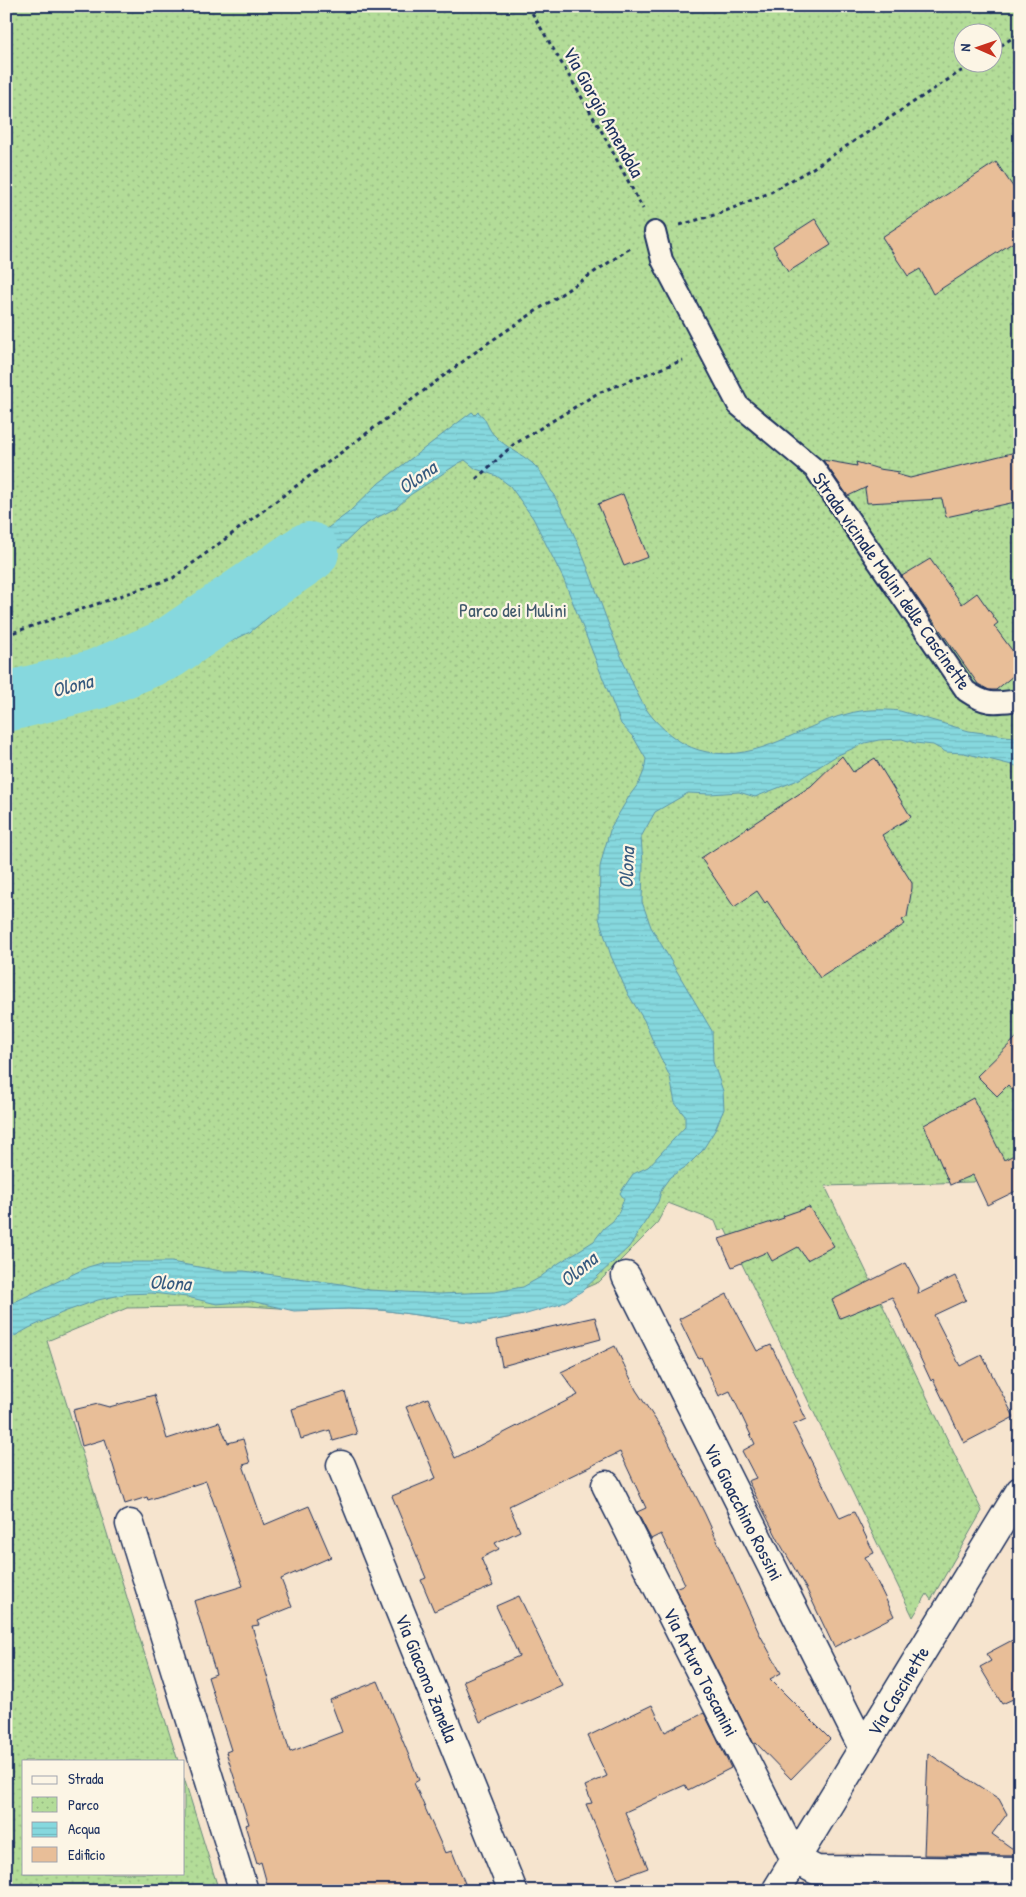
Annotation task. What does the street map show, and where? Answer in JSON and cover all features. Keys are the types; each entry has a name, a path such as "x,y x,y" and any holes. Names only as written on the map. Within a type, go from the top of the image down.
{"street":[{"name":"Via Gioacchino Rossini","path":"626,1276 863,1748"},
{"name":"Via Giacomo Zanella","path":"341,1465 513,1891"},
{"name":"Via Arturo Toscanini","path":"606,1485 795,1859"},
{"name":"Via Cascinette","path":"776,1891 1020,1491"},
{"path":"130,1524 244,1891"},
{"path":"795,1859 816,1870 1020,1872"}],"lane":[{"name":"Strada vicinale Molini delle Cascinette","path":"654,232 662,260 738,405 816,469 966,691 979,700 996,703 1020,700"}],"path":[{"name":"Via Giorgio Amendola","path":"528,6 602,132 654,232"},
{"path":"1004,43 1020,33"},
{"path":"6,635 173,578 485,345 654,232 721,213 769,193 813,168 960,72"},
{"path":"476,478 513,444 598,393 709,349"}],"shaded area":[{"path":"820,1852 1020,1859 1020,1891 798,1891"}],"green space":[{"name":"Parco dei Mulini","path":"6,6 1020,6 1020,1158 973,1182 825,1186 982,1511 931,1600 927,1594 913,1617 725,1229 719,1231 715,1221 668,1203 656,1225 599,1282 523,1315 480,1323 381,1310 311,1310 248,1306 127,1308 47,1341 178,1760 22,1760 22,1874 185,1874 185,1781 219,1891 6,1891"}],"water":[{"path":"472,412 475,415 478,412 481,414 495,436 532,463 544,477 574,535 637,693 653,718 677,740 707,752 726,754 744,752 762,748 829,719 853,712 893,710 969,731 1020,738 1020,767 964,753 946,752 933,745 902,739 879,740 865,743 836,756 798,780 755,797 739,792 688,793 655,812 641,837 643,864 642,902 651,927 712,1031 713,1062 723,1091 724,1109 715,1130 702,1151 687,1166 670,1177 662,1188 658,1202 629,1247 582,1291 561,1304 523,1315 480,1323 381,1310 294,1311 251,1301 217,1304 187,1297 152,1293 125,1294 98,1300 64,1312 6,1341 6,1306 88,1267 105,1262 171,1262 221,1271 244,1271 342,1284 370,1290 439,1294 494,1292 523,1287 594,1241 619,1212 624,1199 620,1193 633,1174 648,1167 685,1127 685,1116 675,1103 670,1077 644,1020 628,994 611,956 599,918 600,867 611,827 639,783 646,759 634,738 621,724 564,580 533,518 510,486 497,476 476,469 465,460 459,463 410,495 396,508 360,528 326,561 319,576 250,632 230,642 207,648 169,666 57,706 6,720 6,689 68,672 159,640 224,610 240,600 302,547 348,513 379,483"}],"building":[{"path":"996,162 1020,197 1020,238 933,294 920,269 908,276 882,237"},
{"path":"815,219 831,245 788,272 773,246"},
{"path":"1020,451 1020,501 946,517 942,499 867,503 865,489 867,487 848,496 823,460 857,466 856,462 879,469 900,472 896,474 910,478"},
{"path":"623,494 648,557 624,566 598,504"},
{"path":"930,559 962,604 977,593 998,623 994,626 1020,661 1020,670 996,690 989,690 978,684 902,576"},
{"path":"842,756 853,772 875,758 911,817 882,835 912,883 912,888 907,917 902,920 905,924 820,978 767,901 765,903 757,891 734,907 701,858 811,786"},
{"path":"1020,1034 1020,1098 1008,1085 997,1096 977,1076"},
{"path":"973,1098 1004,1160 1020,1152 1020,1189 987,1205 973,1175 950,1185 924,1125"},
{"path":"809,1207 834,1246 807,1260 798,1247 772,1261 767,1252 732,1267 719,1239 784,1218 783,1216"},
{"path":"906,1263 919,1288 918,1294 955,1276 966,1300 934,1315 960,1366 982,1355 1014,1417 964,1443 933,1379 931,1381 892,1297 840,1318 832,1300"},
{"path":"727,1294 757,1351 771,1345 806,1419 793,1425 840,1518 854,1512 874,1553 865,1557 894,1616 834,1647 807,1590 782,1547 748,1481 756,1478 742,1451 755,1444 730,1391 719,1396 701,1357 698,1358 679,1319"},
{"path":"595,1317 601,1339 502,1366 497,1339"},
{"path":"615,1346 636,1390 663,1431 705,1514 759,1633 781,1673 770,1679 830,1739 791,1779 756,1743 754,1744 675,1588 685,1584 661,1534 651,1539 637,1512 646,1508 620,1452 509,1506 520,1531 495,1543 499,1549 481,1558 493,1586 434,1611 421,1580 426,1578 392,1496 436,1478 406,1407 428,1398 455,1458 578,1395 561,1372"},
{"path":"345,1392 357,1434 333,1441 330,1430 301,1439 292,1409"},
{"path":"154,1395 167,1439 219,1422 228,1443 243,1439 250,1463 243,1465 264,1525 309,1506 331,1557 281,1579 292,1607 257,1621 259,1625 252,1626 290,1752 342,1732 330,1700 378,1681 419,1780 414,1783 445,1853 452,1851 468,1891 269,1891 261,1862 257,1864 245,1825 249,1824 226,1752 231,1750 208,1677 216,1674 194,1601 243,1586 206,1481 148,1500 147,1497 125,1504 105,1439 82,1446 73,1410 98,1404 109,1407"},
{"path":"519,1596 562,1685 480,1722 463,1681 519,1656 496,1606"},
{"path":"1020,1636 1020,1710 1013,1699 1002,1704 980,1667 991,1661 986,1654"},
{"path":"652,1705 665,1732 704,1713 731,1768 688,1790 685,1785 625,1812 648,1868 618,1879 586,1804 592,1803 585,1786 607,1776 588,1736"},
{"path":"928,1753 999,1799 1007,1814 992,1834 1020,1854 1020,1856 924,1855"}],"waterway":[{"name":"Olona","path":"6,702 97,679 166,650 309,552"}]}
